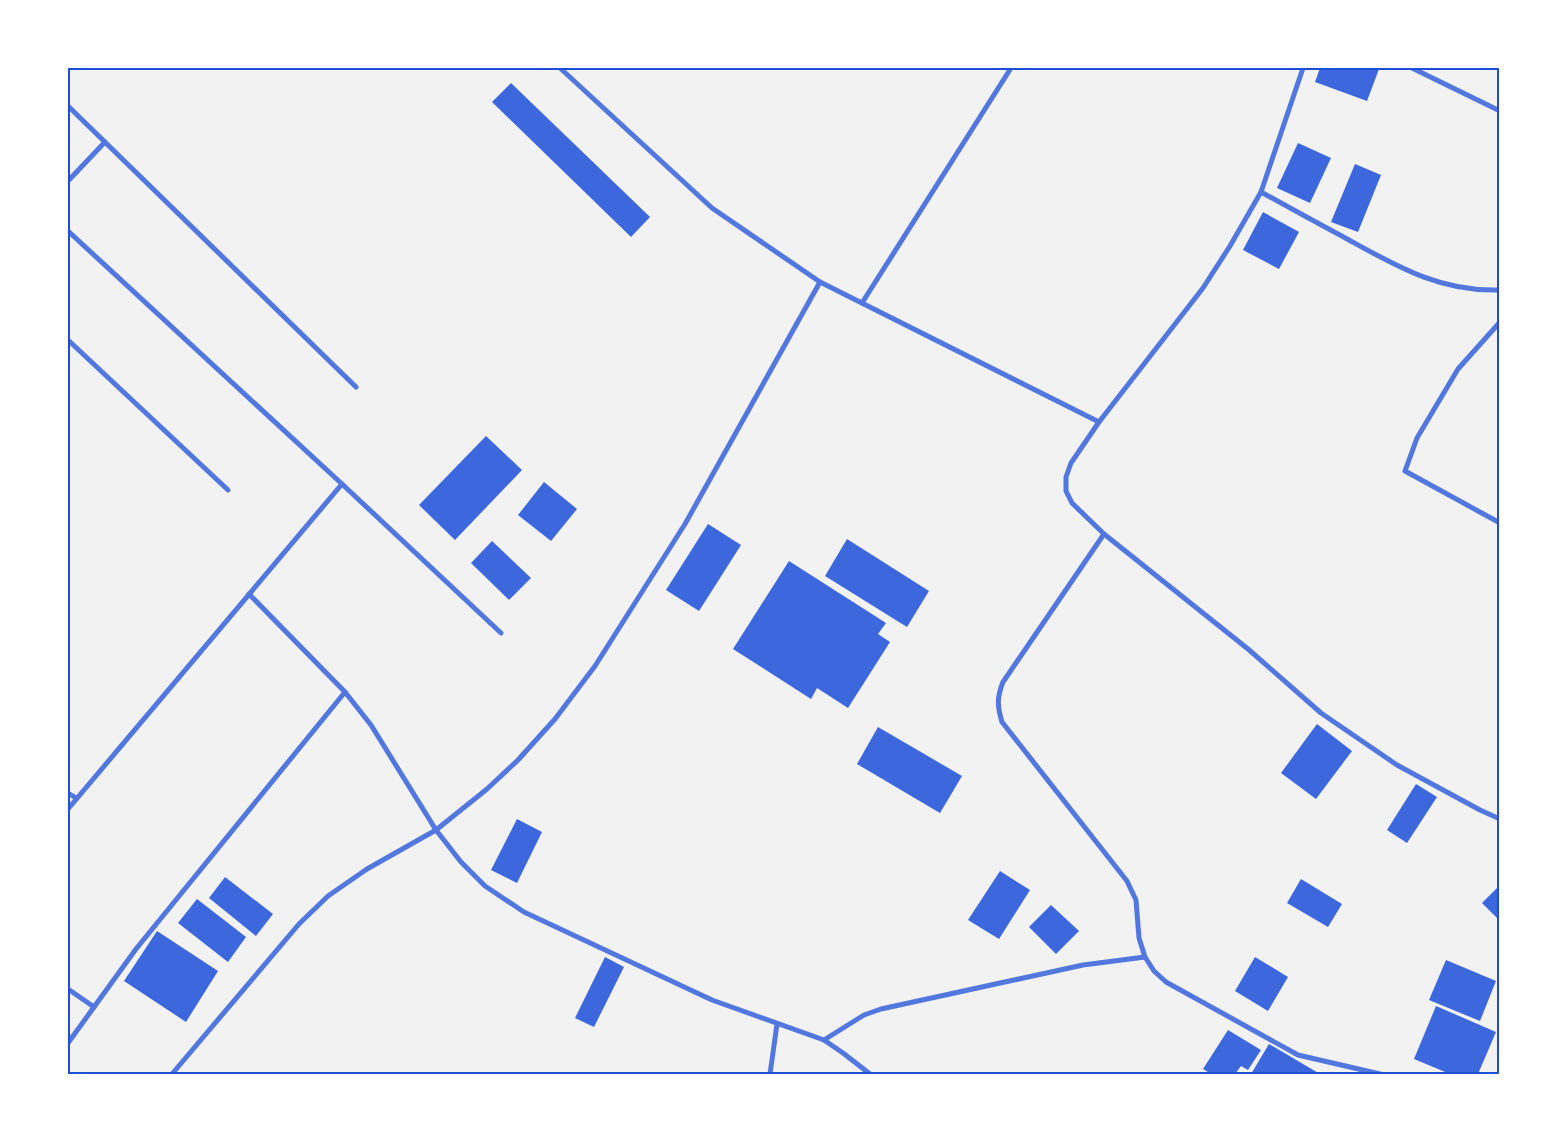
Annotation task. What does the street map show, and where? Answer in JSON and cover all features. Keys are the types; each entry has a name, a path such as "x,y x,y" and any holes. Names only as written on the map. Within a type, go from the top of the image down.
{"street":[{"path":"560,68 712,208 820,282 1099,422"},
{"path":"862,302 1011,68"},
{"path":"1303,68 1261,192 1230,246 1202,288 1099,422 1071,463 1066,477 1066,491 1072,503 1104,534 1248,650 1321,714 1397,765 1500,819"},
{"path":"1412,68 1500,111"},
{"path":"68,106 356,388"},
{"path":"68,181 105,142"},
{"path":"1261,192 1402,269 1449,285 1478,291 1500,290"},
{"path":"68,232 501,633"},
{"path":"172,1074 299,924 328,896 367,869 436,830 487,789 518,760 555,719 595,666 686,524 820,282"},
{"path":"1500,322 1458,369 1417,438 1406,471 1500,523"},
{"path":"68,340 228,490"},
{"path":"68,809 342,484"},
{"path":"1104,534 1003,682 998,696 997,708 1002,722 1127,881 1136,900 1140,938 1145,957 1154,971 1166,982 1298,1055 1380,1074"},
{"path":"249,594 345,692 371,725 436,830 461,862 485,886 524,912 712,1000 824,1040 870,1074"},
{"path":"68,1043 136,949 345,692"},
{"path":"68,793 76,798"},
{"path":"824,1040 864,1016 881,1009 1083,965 1145,957"},
{"path":"68,989 94,1007"},
{"path":"770,1074 777,1024"}],"building":[{"path":"1320,68 1379,69 1367,101 1315,82"},
{"path":"511,83 650,217 631,237 492,102"},
{"path":"1298,143 1331,158 1310,203 1277,188"},
{"path":"1355,164 1381,175 1358,232 1331,222"},
{"path":"1263,212 1299,232 1279,269 1243,250"},
{"path":"486,436 522,470 455,540 419,505"},
{"path":"544,482 577,509 551,541 518,515"},
{"path":"708,524 741,545 699,611 666,590"},
{"path":"847,539 929,591 907,627 825,576"},
{"path":"492,541 531,578 509,600 471,563"},
{"path":"789,561 886,623 878,634 890,642 848,708 817,688 811,699 733,649"},
{"path":"1317,724 1352,751 1316,799 1281,773"},
{"path":"878,727 962,776 940,813 857,764"},
{"path":"1416,784 1437,797 1407,843 1387,830"},
{"path":"517,819 542,832 517,883 491,870"},
{"path":"1000,871 1030,890 999,939 968,920"},
{"path":"225,877 273,914 256,936 209,898"},
{"path":"1301,879 1342,904 1328,927 1287,903"},
{"path":"1500,885 1500,921 1482,903"},
{"path":"197,899 246,937 228,962 178,923"},
{"path":"1051,905 1079,931 1056,954 1029,927"},
{"path":"157,931 218,971 186,1022 124,981"},
{"path":"605,957 624,967 594,1027 575,1018"},
{"path":"1255,957 1288,977 1268,1011 1235,991"},
{"path":"1446,960 1496,981 1480,1021 1429,1000"},
{"path":"1436,1006 1496,1032 1478,1074 1450,1074 1414,1059"},
{"path":"1228,1030 1261,1050 1248,1070 1241,1066 1235,1074 1211,1074 1203,1069"},
{"path":"1269,1044 1320,1074 1251,1074"}]}
